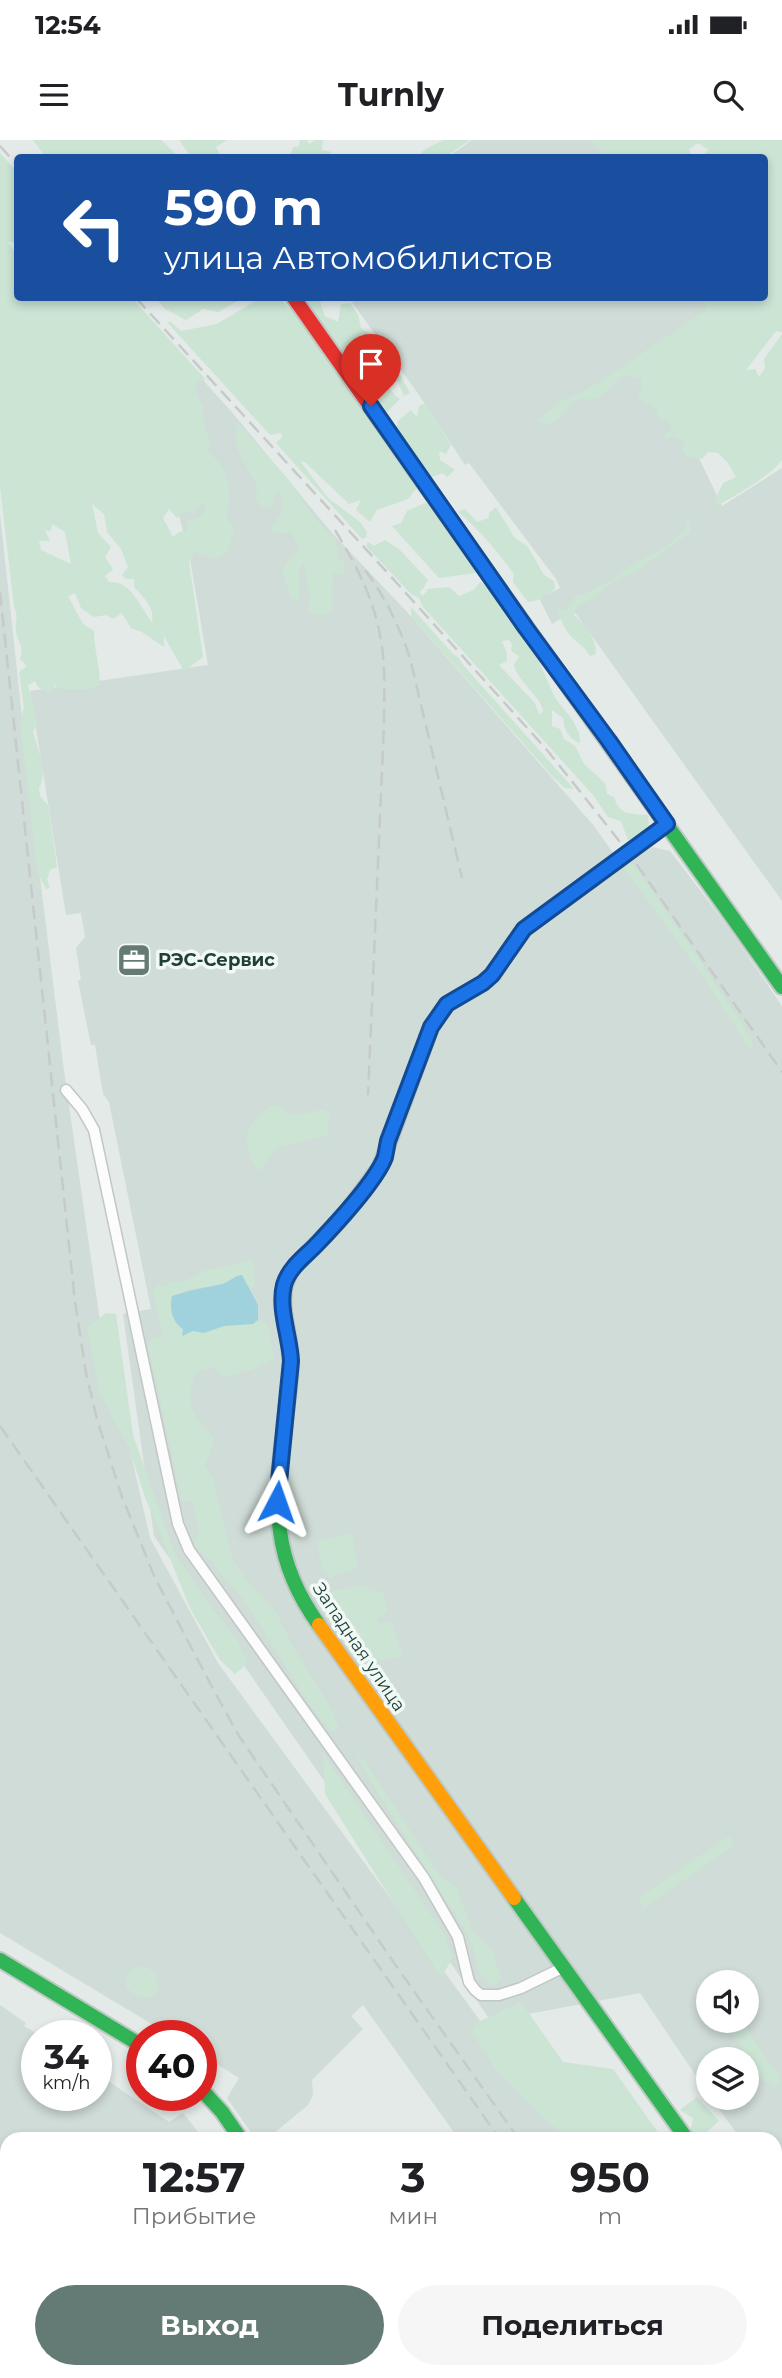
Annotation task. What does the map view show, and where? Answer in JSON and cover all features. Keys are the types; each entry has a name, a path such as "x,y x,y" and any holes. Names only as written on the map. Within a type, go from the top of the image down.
{"street":[{"path":"296,301 782,987"},
{"name":"Западная улица","path":"667,824 524,929 492,975 447,1004 438,1014 388,1141 385,1158 376,1173 318,1244 295,1266 284,1285 283,1301 291,1361 277,1502 282,1549 292,1581 303,1603 681,2132"},
{"path":"66,1090 82,1109 94,1130 178,1524 189,1550 424,1878 458,1937 469,1982 475,1990 481,1995 499,1995 564,1968"},
{"path":"0,1960 126,2036"},
{"path":"217,2107 236,2132"}],"shaded area":[{"path":"472,140 592,140 601,154 453,154"},
{"path":"351,301 705,301 711,309 647,350 722,506 782,468 782,901 574,611 552,624 539,598 560,588 556,579 469,463 465,465 419,395"},
{"path":"155,327 230,410 332,533 409,614 594,826 623,867 652,847 670,851 728,927 782,1006 782,2132 736,2132 720,2110 759,2110 759,2047 696,2047 696,2076 640,1993 491,2021 154,1536 123,1314 151,1309 109,1102 103,1094 95,1045 91,1045 78,981 81,980 76,948 85,937 81,913 66,915 30,691 208,665 190,559 173,492"},
{"path":"0,514 35,837 64,1071 99,1314 150,1538 218,1663 562,2132 454,2132 363,2005 351,2016 363,2029 312,2080 313,2095 308,2105 275,2132 251,2132 227,2098 239,2078 217,2064 217,2020 145,2020 0,1933"},
{"path":"0,2005 22,2020 21,2111 112,2111 112,2084 126,2093 126,2111 153,2111 169,2122 183,2113 198,2132 0,2132"}],"green space":[{"path":"33,140 161,140 176,154 44,154"},
{"path":"179,140 227,140 216,147 220,154 189,154"},
{"path":"300,140 308,140 310,144 315,140 323,140 322,150 332,152 291,154 293,147 299,146"},
{"path":"444,140 470,140 449,154 421,154"},
{"path":"591,140 782,140 782,332 776,331 746,370 755,369 759,377 765,368 764,359 782,334 782,460 760,480 717,506 714,502 723,483 736,477 728,463 718,453 708,452 702,459 686,456 682,448 685,442 672,436 663,436 672,429 669,422 658,418 656,408 638,399 641,379 625,375 599,397 579,399 569,404 565,413 557,420 546,425 538,420 559,401 598,383 705,311 704,301 768,301 768,154 704,154 709,150 698,143 689,149 691,154 601,154"},
{"path":"0,153 14,169 14,243 8,242 14,251 14,301 135,301 206,380 198,381 195,391 203,407 204,424 211,442 208,452 221,465 228,480 230,497 226,515 235,529 227,553 215,559 195,552 189,562 203,657 184,671 164,636 164,647 131,628 122,613 113,619 106,615 94,617 81,608 75,593 68,596 83,624 94,631 100,685 89,689 60,689 55,685 47,692 38,687 35,681 28,685 37,722 33,732 43,775 39,788 40,796 48,805 57,867 50,870 47,879 50,888 46,889 37,871 20,723 24,708 19,672 27,666 20,659 22,651 16,630 0,486","holes":["202,503 206,510 196,519 187,520 186,532 179,532 173,537 163,518 169,509 177,518 185,512 194,513","92,504 104,514 107,532 121,549 128,567 122,575 126,579 134,579 134,587 150,607 152,622 129,590 123,585 109,582 105,576 113,569 105,557 111,547 98,533","52,524 65,532 71,564 41,550 39,541 50,541 45,530 51,531"]},
{"path":"158,301 238,301 218,312 203,309 186,320 165,309"},
{"path":"255,301 282,301 299,318 414,477 417,488 408,499 377,510 370,522 356,510 361,500 349,504 305,462 300,461 328,498 360,522 367,532 366,537 362,539 276,443 282,437 281,433 270,435 167,322 171,322 181,331 217,324"},
{"path":"303,301 322,301 325,316 338,322 341,304 350,303 358,315 361,328 371,335 391,359 410,393 404,396 381,354 360,336 364,346 379,364 392,391 400,399 386,413 377,412 313,317 309,306"},
{"path":"425,404 451,445 446,454 439,451 440,460 455,470 447,477 443,473 426,479 395,434 398,421 411,410 417,417 419,406"},
{"path":"238,423 288,479 314,517 336,540 345,572 341,575 333,573 332,612 319,615 308,611 310,599 304,563 299,571 299,600 291,599 282,571 292,556 300,551 292,533 273,533 272,525 282,506 279,492 274,495 275,503 269,508 260,506 254,497 258,489 238,449"},
{"path":"425,503 433,506 478,565 475,573 439,578 392,526 401,523 407,511"},
{"path":"496,507 514,537 528,547 544,575 554,581 555,589 538,600 528,602 513,582 514,574 501,557 481,533 458,512 465,509 477,522 489,518 489,513"},
{"path":"686,522 691,522 690,533 634,573 620,578 596,597 577,606 574,615 595,643 596,654 590,656 569,634 556,614 560,607 566,611 576,595 585,594 602,584 612,582 624,570 663,548 680,533 685,532"},
{"path":"385,540 400,550 428,580 419,592 423,596 428,589 449,587 459,596 474,590 480,582 492,588 537,657 555,698 572,719 579,733 580,743 570,736 563,718 552,710 552,726 560,729 564,739 575,746 584,764 605,783 607,794 614,797 622,810 631,814 648,815 649,826 643,834 628,840 621,821 608,817 593,795 423,607 419,598 411,594 366,546 368,542 374,546","holes":["509,640 511,651 519,656 514,665 541,705 543,711 540,715 534,702 499,665 507,661 502,641"]},
{"path":"411,607 574,789 565,788 553,777 411,616"},
{"path":"629,861 637,868 745,1027 745,1033 751,1037 753,1048 749,1048 703,977 624,868"},
{"path":"275,1104 292,1114 321,1109 330,1113 327,1136 277,1147 259,1172 248,1152 248,1134 257,1118"},
{"path":"253,1260 255,1282 251,1290 242,1275 224,1284 191,1289 172,1296 183,1329 182,1336 193,1331 204,1333 224,1326 264,1321 270,1333 274,1359 251,1370 223,1378 214,1367 196,1372 190,1401 196,1416 215,1439 205,1466 213,1478 233,1560 249,1583 277,1613 291,1643 331,1708 339,1729 331,1732 308,1703 246,1603 193,1545 199,1534 192,1501 182,1502 148,1345 154,1337 164,1337 153,1293 158,1285 167,1286 167,1282 182,1282 207,1270"},
{"path":"106,1313 116,1314 133,1435 175,1553 237,1640 248,1663 235,1674 220,1660 191,1610 145,1497 129,1448 99,1393 87,1327"},
{"path":"352,1533 358,1568 329,1578 320,1561 318,1541"},
{"path":"360,1585 383,1593 388,1609 377,1620 380,1625 391,1620 403,1656 381,1661 360,1651 354,1635 333,1611 332,1591"},
{"path":"323,1753 444,1934 453,1957 441,1978 325,1794"},
{"path":"355,1753 364,1760 440,1876 456,1887 473,1932 491,1949 502,1978 495,1986 480,1975 466,1932"},
{"path":"729,1836 735,1845 644,1908 638,1898"},
{"path":"146,1966 155,1973 159,1988 152,1997 138,1997 126,1988 126,1975 133,1968"},
{"path":"521,2002 563,2062 613,2069 658,2132 561,2132 496,2070 472,2032 476,2023"},
{"path":"732,2033 750,2033 758,2047 741,2047"},
{"path":"759,2048 779,2074 781,2082 775,2087 764,2082 759,2074"},
{"path":"696,2098 696,2110 709,2110 719,2121 707,2132 690,2132 693,2118 680,2110"}],"water":[{"path":"242,1275 258,1305 258,1320 253,1324 224,1326 204,1333 193,1331 182,1336 183,1329 172,1314 172,1296 222,1284"}],"railway":[{"path":"0,146 14,162"},
{"path":"139,301 547,750 628,852 782,1072"},
{"path":"335,530 373,607 384,668 368,1095"},
{"path":"365,570 391,612 410,658 462,878"},
{"path":"0,592 75,1302 86,1373 97,1419 122,1497 155,1578 239,1736 514,2132"},
{"path":"0,1426 495,2132"}],"traffic: fast":[{"path":"443,510 782,987"},
{"path":"319,1625 292,1578 280,1532 279,1484 291,1370 283,1301 288,1278 294,1267 345,1214 380,1167 431,1027 447,1004 492,975 524,929 667,824"},
{"path":"514,1898 682,2132"},
{"path":"0,1960 126,2036"},
{"path":"217,2107 236,2132"}],"traffic: slow":[{"path":"319,1625 514,1898"}],"traffic: jam":[{"path":"296,301 443,510"}],"place":[{"name":"РЭС-Сервис","path":"134,960"}],"route":[{"path":"277,1502 291,1361 283,1301 284,1285 295,1266 342,1216 385,1158 388,1141 438,1014 447,1004 492,975 513,941 524,929 667,824 371,406"}]}
